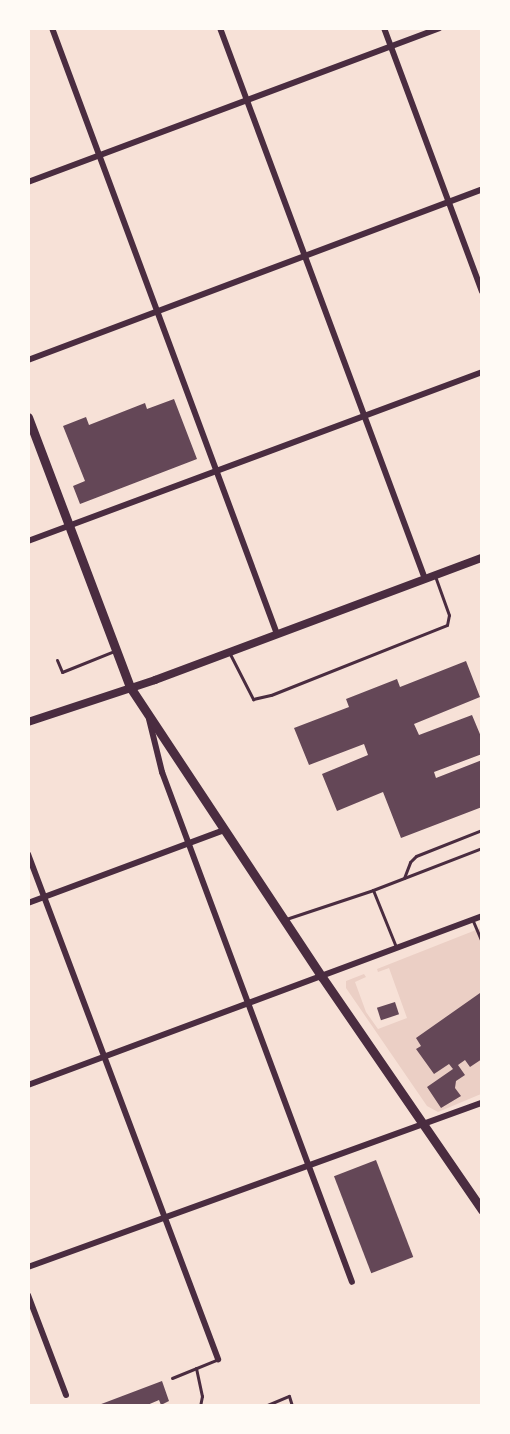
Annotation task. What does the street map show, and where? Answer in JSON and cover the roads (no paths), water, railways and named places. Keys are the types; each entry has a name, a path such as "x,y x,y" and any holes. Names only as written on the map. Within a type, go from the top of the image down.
{"main road":[{"path":"28,417 130,687 283,920 482,1210"}],"street":[{"path":"52,28 277,634"},
{"path":"220,28 425,579"},
{"path":"384,28 482,291"},
{"path":"28,182 439,28"},
{"path":"28,360 482,189"},
{"path":"28,541 482,372"},
{"path":"28,722 229,652 482,558"},
{"path":"149,716 162,772 352,1282"},
{"path":"28,903 224,830"},
{"path":"28,854 218,1359"},
{"path":"28,1085 482,916"},
{"path":"28,1267 482,1103"},
{"path":"28,1295 66,1395"}],"lane":[{"path":"229,652 248,693 253,699 258,699 447,625 449,615 435,575"},
{"path":"57,660 62,672 116,650"},
{"path":"404,878 410,862 416,856 482,830"},
{"path":"283,920 373,890 482,848"},
{"path":"373,890 396,948"},
{"path":"472,919 482,942"},
{"path":"172,1378 218,1359"},
{"path":"196,1368 202,1396 200,1406"},
{"path":"265,1406 289,1396 292,1406"}]}
